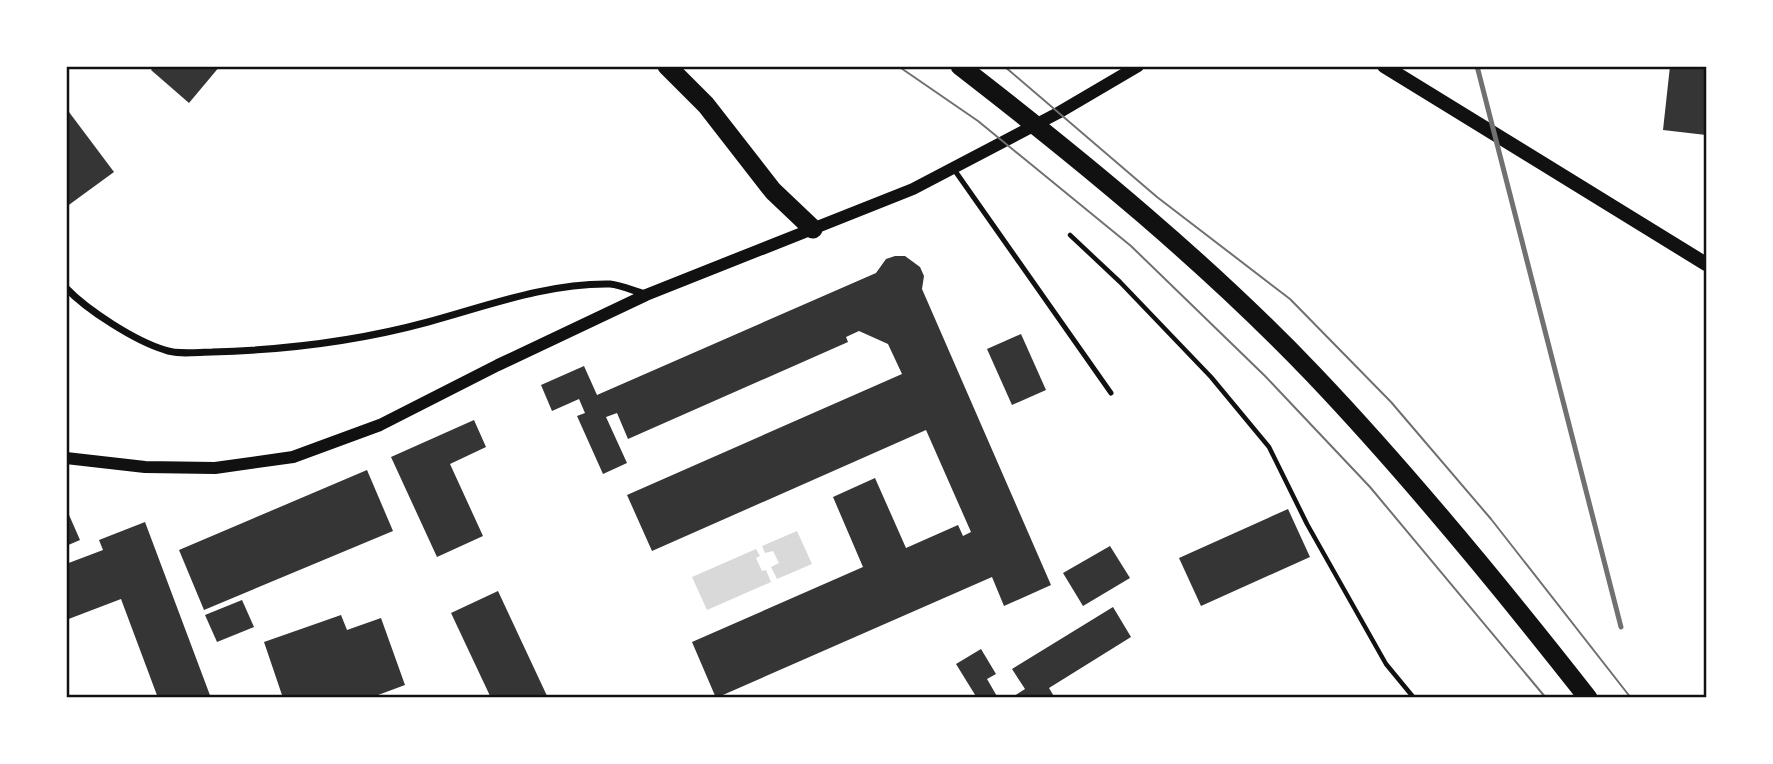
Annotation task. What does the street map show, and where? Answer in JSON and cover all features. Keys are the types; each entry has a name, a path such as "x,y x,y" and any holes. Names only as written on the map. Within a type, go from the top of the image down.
{"highway":[{"path":"667,66 706,105 773,191 813,229"},
{"path":"960,66 1084,164 1189,255 1313,374 1416,490 1588,698"}],"main road":[{"path":"1384,66 1706,264"}],"street":[{"path":"66,458 145,467 215,468 293,457 380,425 646,295 913,189 1058,113 1138,66"},
{"path":"66,288 77,299 139,339 167,351 197,352 247,351 337,342 426,323 509,298 560,289 612,284 646,295"}],"lane":[{"path":"953,168 1111,393"}],"path":[{"path":"1070,235 1120,282 1211,377 1269,447 1307,524 1386,664 1414,698"}],"shaded area":[{"path":"797,531 812,564 777,579 771,567 779,563 773,551 765,553 762,546"},
{"path":"756,549 760,556 756,558 762,571 766,570 771,582 707,610 692,577"}],"building":[{"path":"154,66 220,66 189,103 151,70"},
{"path":"1670,66 1706,66 1706,135 1663,130"},
{"path":"66,108 114,172 66,207"},
{"path":"905,256 920,267 924,276 922,289 1051,585 1004,606 992,577 716,698 692,642 863,567 833,497 875,478 906,548 958,525 963,536 971,532 926,430 652,551 627,495 902,374 888,344 859,331 846,337 848,342 628,439 617,413 606,417 627,463 603,474 577,416 585,413 579,399 552,411 541,385 584,366 597,395 876,273 886,259"},
{"path":"1021,334 1046,390 1012,405 987,349"},
{"path":"474,420 486,447 450,464 483,536 437,557 391,457"},
{"path":"367,470 393,531 204,610 179,550"},
{"path":"66,508 80,540 66,546"},
{"path":"1288,509 1310,557 1201,606 1179,558"},
{"path":"145,522 211,698 158,698 121,599 66,620 66,564 103,550 99,540"},
{"path":"1110,546 1130,578 1083,606 1063,573"},
{"path":"498,591 548,698 491,698 451,613"},
{"path":"242,600 254,627 217,642 205,615"},
{"path":"1113,607 1131,637 1049,688 1055,698 1011,698 1025,689 1012,669"},
{"path":"341,615 347,630 381,618 405,685 370,698 283,698 264,642"},
{"path":"981,649 996,674 987,679 998,698 977,698 956,664"}],"tram line":[{"path":"898,66 978,121 1131,246 1265,376 1370,487 1546,698"},
{"path":"1004,66 1157,197 1290,299 1391,402 1491,519 1631,698"}],"railway":[{"path":"1477,66 1621,627"}]}
